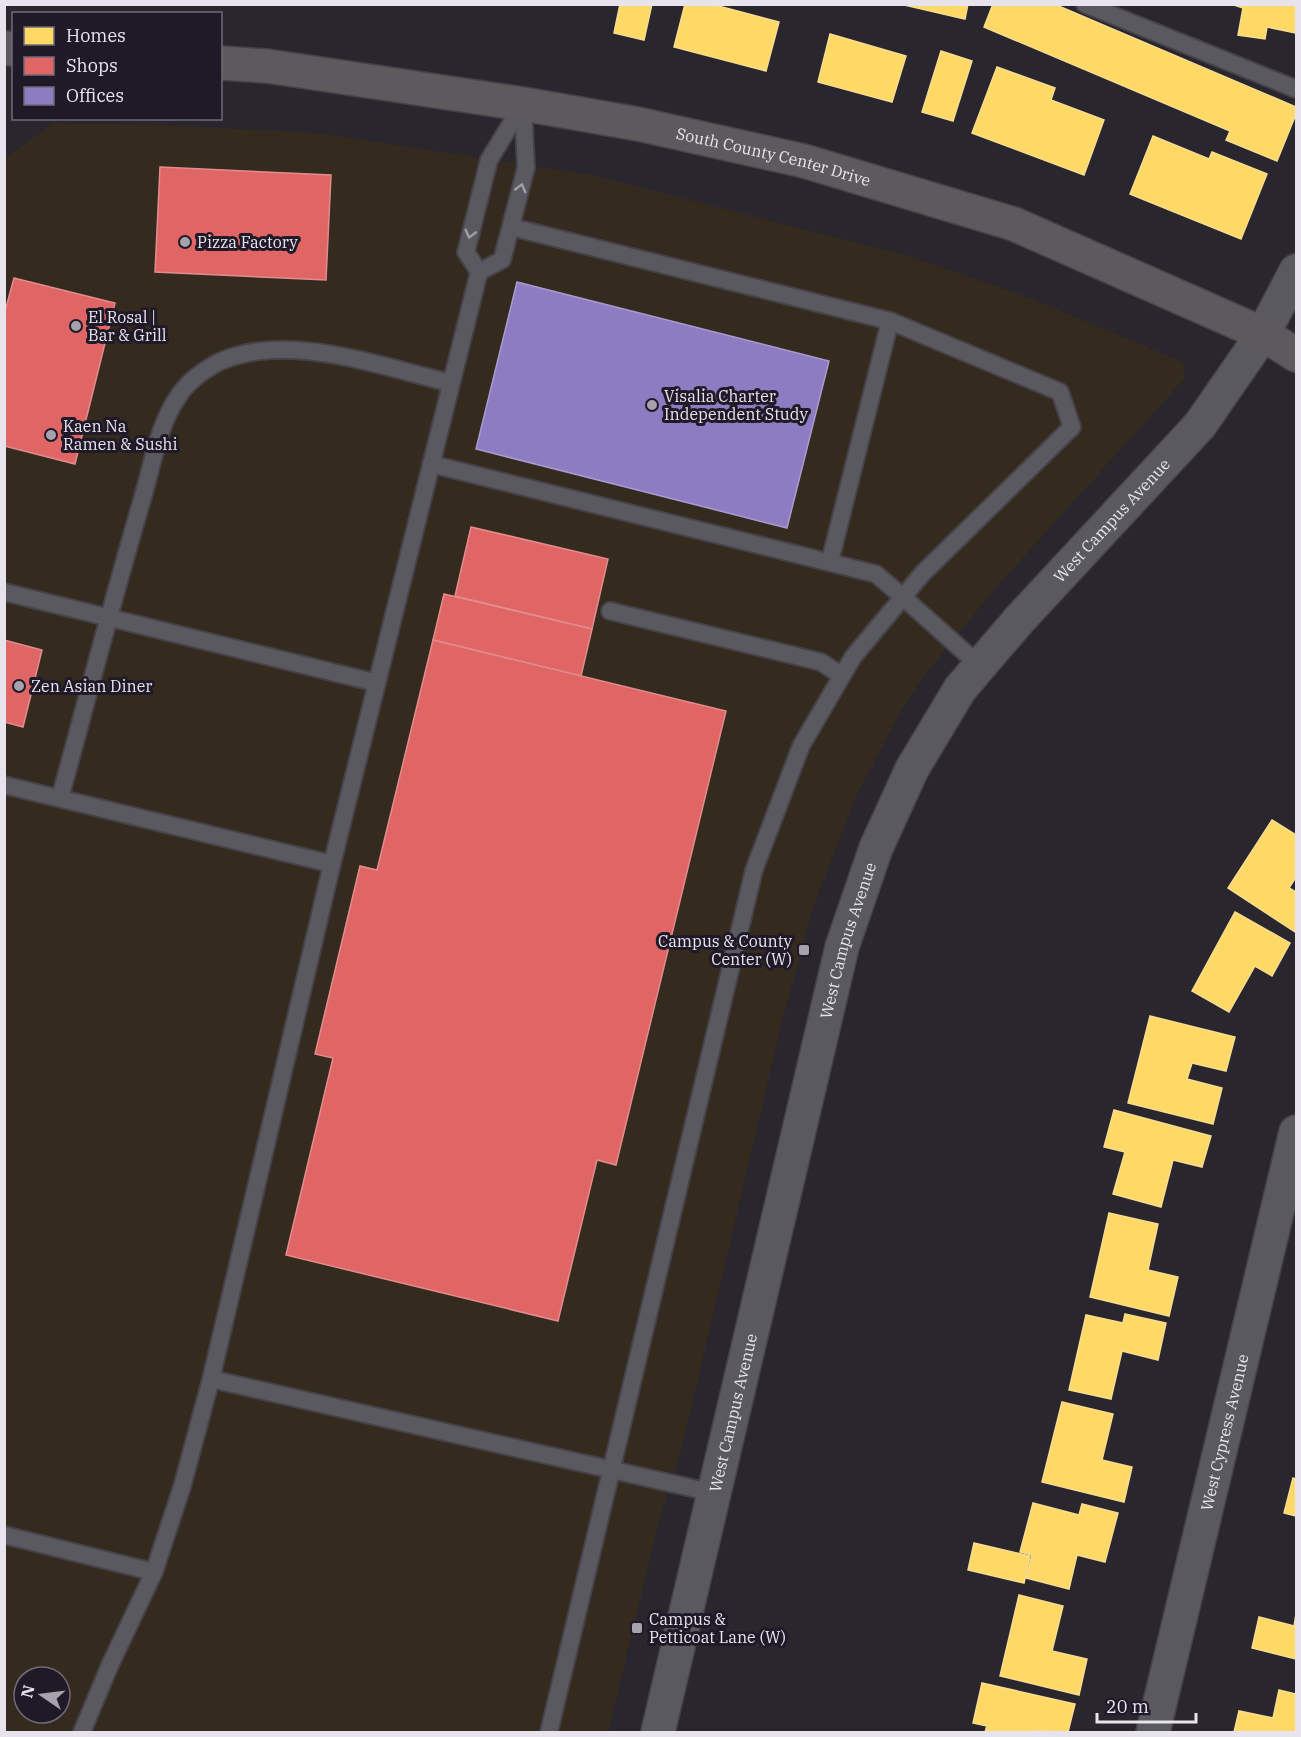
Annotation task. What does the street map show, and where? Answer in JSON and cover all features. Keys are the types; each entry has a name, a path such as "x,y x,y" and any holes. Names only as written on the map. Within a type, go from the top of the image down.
{"street":[{"name":"South County Center Drive","path":"222,63 267,66 523,104 638,124 804,161 1014,224 1263,334 1296,355"},
{"name":"West Campus Avenue","path":"658,1732 842,947 876,848 912,769 960,689 1019,620 1200,425 1263,334 1296,271"},
{"name":"West Cypress Avenue","path":"1153,1732 1296,1132"}],"lane":[{"path":"1086,4 1296,89"},
{"path":"479,272 502,260 511,227 526,168 523,104"},
{"path":"82,1732 110,1665 154,1572 182,1488 211,1378 376,683 479,272 466,252 489,160 523,104"},
{"path":"511,227 890,321 1060,392 1072,428 923,573 853,657 801,746 754,870 549,1732"},
{"path":"830,561 890,321"},
{"path":"60,798 165,426 177,397 198,375 230,359 250,353 284,349 323,354 451,383"},
{"path":"431,464 876,574 980,666"},
{"path":"4,592 376,683"},
{"path":"610,611 821,662 842,676"},
{"path":"4,785 332,864"},
{"path":"211,1378 714,1493"},
{"path":"4,1535 154,1572"}],"shaded area":[{"path":"54,123 159,125 318,133 591,175 906,255 1032,299 1183,362 1185,378 999,584 923,677 902,709 855,798 812,911 782,1022 680,1455 661,1513 608,1732 5,1732 4,159"}],"building: Homes":[{"path":"620,4 652,4 644,40 614,33"},
{"path":"685,4 711,4 779,22 766,71 674,47"},
{"path":"900,4 968,4 965,19"},
{"path":"993,4 1054,4 1296,107 1296,114 1277,161 1226,140 1230,131 984,27"},
{"path":"1231,4 1296,4 1296,33 1267,27 1265,39 1238,35 1243,8"},
{"path":"830,34 906,56 892,102 818,82"},
{"path":"941,51 972,61 953,121 922,112"},
{"path":"997,67 1055,88 1051,100 1104,120 1084,175 972,133"},
{"path":"1153,136 1209,159 1212,152 1267,174 1241,239 1130,194"},
{"path":"1272,820 1296,835 1296,877 1289,888 1296,892 1295,932 1228,888"},
{"path":"1235,912 1290,943 1272,976 1255,966 1229,1012 1192,991"},
{"path":"1150,1016 1235,1037 1226,1071 1192,1063 1187,1079 1222,1088 1213,1124 1128,1103"},
{"path":"1114,1110 1211,1136 1202,1167 1173,1160 1161,1207 1113,1194 1125,1152 1104,1147"},
{"path":"1109,1213 1158,1224 1148,1270 1178,1277 1169,1316 1090,1297"},
{"path":"1125,1314 1166,1323 1158,1360 1122,1351 1111,1399 1069,1390 1086,1315 1123,1323"},
{"path":"1062,1402 1113,1414 1102,1460 1132,1467 1124,1502 1042,1482"},
{"path":"1293,1478 1296,1479 1296,1516 1284,1513"},
{"path":"1033,1503 1079,1515 1082,1504 1118,1513 1105,1562 1077,1555 1069,1589 1026,1578 1032,1555 1020,1552"},
{"path":"974,1543 1030,1556 1024,1583 968,1570"},
{"path":"1019,1595 1063,1606 1052,1651 1087,1659 1079,1695 1000,1676"},
{"path":"1296,1614 1296,1659 1252,1648 1259,1617 1294,1626"},
{"path":"982,1683 1075,1704 1068,1732 1035,1730 1035,1732 985,1732 987,1726 973,1723"},
{"path":"1279,1690 1296,1694 1296,1732 1234,1732 1239,1711 1273,1718"}],"building: Shops":[{"path":"160,167 331,175 326,280 155,272"},
{"path":"14,278 115,303 75,464 4,446 4,315"},
{"path":"471,527 608,559 592,629 455,596"},
{"path":"444,594 592,629 581,676 433,640"},
{"name":"Zen Asian Diner","path":"4,640 42,650 23,727 4,722"},
{"path":"433,640 726,711 616,1165 597,1160 558,1321 286,1255 333,1058 315,1054 360,866 377,870"}],"building: Offices":[{"name":"Visalia Charter Independent Study","path":"517,282 829,361 787,528 476,449"}],"place":[{"name":"Pizza Factory","path":"185,242"},
{"name":"El Rosal | Bar & Grill","path":"76,326"},
{"name":"Visalia Charter Independent Study","path":"652,405"},
{"name":"Kaen Na Ramen & Sushi","path":"51,435"},
{"name":"Zen Asian Diner","path":"19,686"},
{"name":"Campus & County Center (W)","path":"804,950"},
{"name":"Campus & Petticoat Lane (W)","path":"637,1628"}]}
